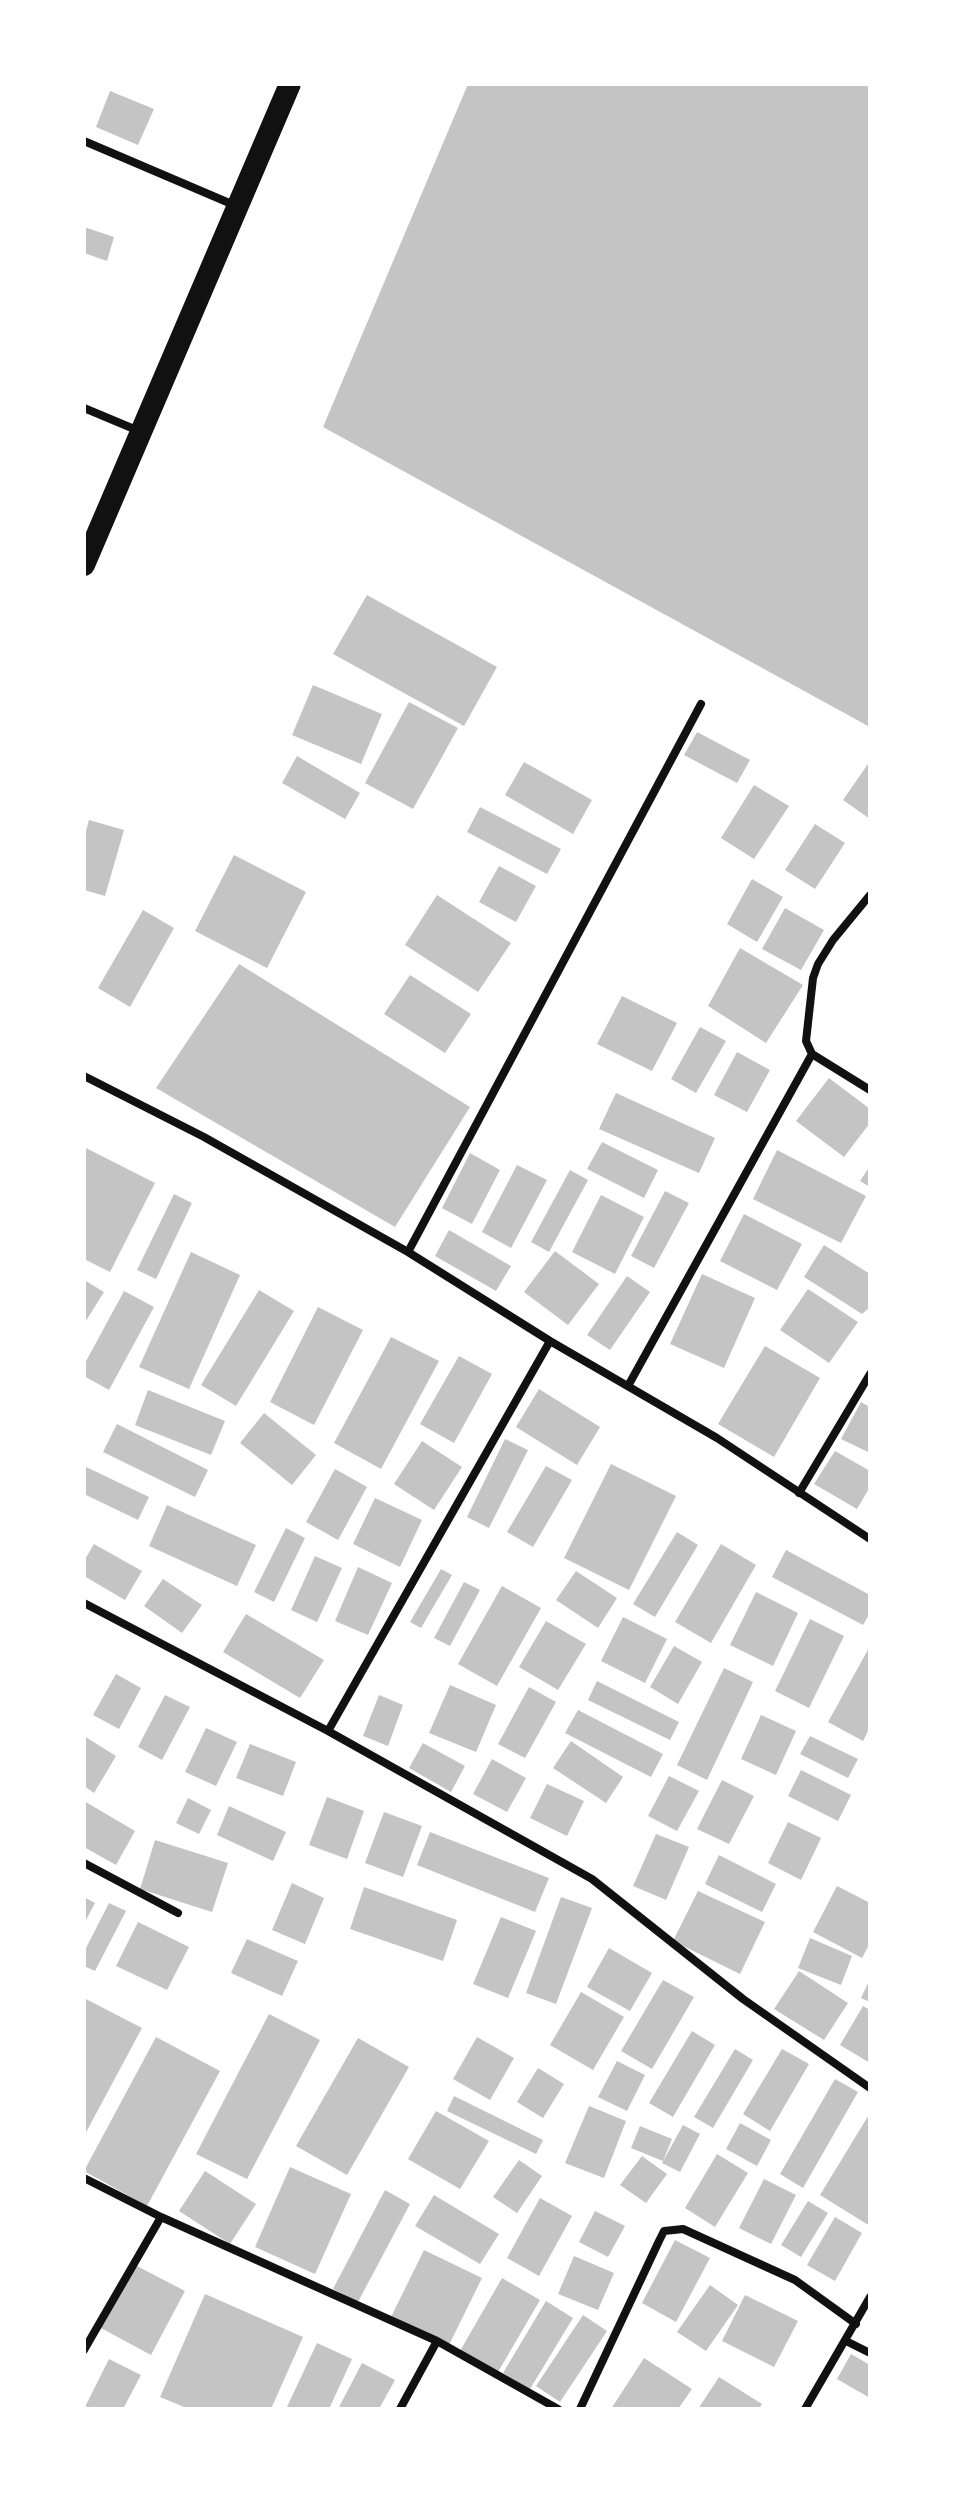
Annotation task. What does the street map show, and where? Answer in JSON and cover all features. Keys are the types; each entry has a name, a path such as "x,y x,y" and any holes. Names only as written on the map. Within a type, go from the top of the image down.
{"highway":[{"path":"84,565 290,84"}],"street":[{"path":"84,141 238,207"},
{"path":"84,408 139,432"},
{"path":"408,1252 701,704"},
{"path":"870,895 833,940 813,978 806,1041 812,1054 870,1090"},
{"path":"628,1386 812,1054"},
{"path":"84,1076 204,1137 408,1252 550,1341 717,1438 870,1539"},
{"path":"328,1731 550,1341"},
{"path":"799,1493 870,1374"},
{"path":"84,1603 328,1731 592,1879 743,1999 870,2088"},
{"path":"84,1863 178,1913"},
{"path":"84,2178 161,2217 437,2341 558,2409"},
{"path":"84,2350 161,2217"},
{"path":"580,2409 664,2231 672,2228 683,2229 795,2280 856,2324"},
{"path":"807,2408 870,2297"},
{"path":"400,2409 437,2341"},
{"path":"846,2341 870,2353"}],"building":[{"path":"468,84 870,84 868,726 323,427"},
{"path":"110,91 154,109 138,145 96,127"},
{"path":"84,227 114,237 107,261 84,253"},
{"path":"367,595 497,667 464,726 333,654"},
{"path":"313,685 382,714 361,764 292,735"},
{"path":"409,702 458,728 413,809 365,783"},
{"path":"697,732 750,760 737,783 684,755"},
{"path":"297,756 360,793 345,819 282,783"},
{"path":"870,761 870,819 843,800"},
{"path":"524,762 592,800 573,834 505,795"},
{"path":"754,785 789,806 754,859 721,838"},
{"path":"480,807 561,849 547,874 467,832"},
{"path":"89,820 124,830 105,896 84,890 84,838"},
{"path":"815,824 845,843 815,889 785,870"},
{"path":"234,855 306,892 267,968 195,931"},
{"path":"499,866 536,886 516,922 479,902"},
{"path":"752,879 783,897 757,942 727,924"},
{"path":"437,895 511,943 478,992 405,945"},
{"path":"785,908 824,930 801,970 762,949"},
{"path":"143,910 174,928 130,1007 98,988"},
{"path":"740,948 803,985 766,1043 708,1006"},
{"path":"239,964 470,1107 395,1227 156,1088"},
{"path":"410,975 471,1014 445,1053 384,1014"},
{"path":"622,996 677,1023 652,1071 597,1044"},
{"path":"700,1027 726,1041 696,1093 671,1079"},
{"path":"737,1052 770,1070 747,1112 714,1095"},
{"path":"829,1078 870,1109 870,1123 844,1157 796,1121"},
{"path":"616,1093 715,1138 699,1173 599,1129"},
{"path":"602,1142 658,1170 644,1198 587,1169"},
{"path":"84,1147 155,1183 110,1272 84,1259"},
{"path":"777,1150 866,1196 841,1243 753,1199"},
{"path":"470,1153 500,1170 472,1224 442,1208"},
{"path":"517,1165 547,1180 511,1248 482,1232"},
{"path":"870,1166 870,1187 860,1181"},
{"path":"570,1170 588,1180 549,1252 531,1242"},
{"path":"665,1191 689,1203 654,1268 631,1256"},
{"path":"174,1194 192,1203 156,1279 137,1270"},
{"path":"601,1195 644,1217 615,1274 572,1252"},
{"path":"744,1214 802,1244 777,1290 720,1261"},
{"path":"449,1230 511,1266 496,1291 435,1256"},
{"path":"824,1245 870,1274 870,1307 862,1314 804,1277"},
{"path":"555,1251 599,1284 568,1325 524,1292"},
{"path":"191,1252 240,1275 189,1389 139,1367"},
{"path":"702,1274 755,1298 724,1368 670,1344"},
{"path":"627,1276 650,1292 610,1350 587,1335"},
{"path":"84,1280 104,1292 84,1324"},
{"path":"808,1289 858,1322 829,1363 780,1330"},
{"path":"259,1290 294,1311 236,1406 201,1385"},
{"path":"124,1291 154,1307 109,1390 84,1376 84,1365"},
{"path":"318,1307 363,1330 314,1425 270,1402"},
{"path":"391,1337 439,1361 381,1469 334,1443"},
{"path":"765,1346 820,1378 774,1457 718,1424"},
{"path":"459,1356 492,1374 454,1443 420,1424"},
{"path":"539,1389 600,1427 577,1465 516,1427"},
{"path":"148,1390 225,1421 211,1455 135,1425"},
{"path":"861,1402 870,1407 870,1453 841,1439"},
{"path":"264,1413 316,1455 292,1485 240,1443"},
{"path":"117,1424 208,1470 195,1497 103,1452"},
{"path":"505,1439 528,1450 489,1528 467,1517"},
{"path":"422,1441 462,1467 434,1510 394,1484"},
{"path":"835,1451 870,1471 870,1487 857,1509 814,1484"},
{"path":"611,1464 676,1496 629,1590 564,1558"},
{"path":"84,1466 149,1497 138,1520 84,1494"},
{"path":"546,1466 572,1480 533,1547 507,1532"},
{"path":"335,1469 367,1487 338,1540 306,1522"},
{"path":"375,1498 422,1520 400,1567 353,1544"},
{"path":"167,1505 256,1545 237,1586 149,1546"},
{"path":"286,1528 305,1538 274,1602 254,1592"},
{"path":"677,1532 698,1545 655,1617 633,1604"},
{"path":"94,1544 142,1571 125,1600 84,1576 84,1561"},
{"path":"721,1544 756,1565 711,1643 675,1622"},
{"path":"786,1550 870,1595 870,1613 863,1625 772,1577"},
{"path":"315,1556 342,1568 317,1622 291,1610"},
{"path":"358,1567 392,1583 368,1635 335,1621"},
{"path":"441,1569 452,1575 421,1628 410,1622"},
{"path":"576,1571 617,1598 598,1628 556,1600"},
{"path":"163,1579 202,1605 182,1633 144,1606"},
{"path":"464,1582 480,1590 450,1646 434,1638"},
{"path":"502,1586 541,1608 497,1686 458,1664"},
{"path":"756,1592 798,1613 773,1666 730,1645"},
{"path":"246,1614 324,1660 300,1698 223,1652"},
{"path":"623,1617 667,1639 645,1683 601,1661"},
{"path":"810,1619 844,1636 809,1708 775,1691"},
{"path":"546,1621 586,1644 558,1690 519,1667"},
{"path":"674,1646 702,1662 678,1704 650,1687"},
{"path":"870,1646 870,1727 863,1741 828,1722"},
{"path":"724,1668 753,1682 707,1780 677,1765"},
{"path":"116,1674 141,1688 119,1729 93,1715"},
{"path":"597,1681 679,1722 670,1740 588,1700"},
{"path":"450,1685 496,1705 476,1752 429,1733"},
{"path":"529,1687 556,1702 525,1758 498,1744"},
{"path":"165,1695 190,1707 162,1760 138,1747"},
{"path":"379,1695 403,1705 388,1746 363,1736"},
{"path":"578,1710 663,1754 651,1777 565,1733"},
{"path":"761,1715 796,1731 776,1775 741,1759"},
{"path":"206,1728 237,1742 216,1786 185,1772"},
{"path":"84,1736 116,1756 94,1793 84,1786"},
{"path":"810,1736 858,1759 848,1778 800,1754"},
{"path":"571,1741 623,1777 606,1803 553,1768"},
{"path":"423,1743 465,1766 451,1792 409,1768"},
{"path":"250,1744 296,1762 283,1796 236,1778"},
{"path":"492,1759 526,1778 507,1812 473,1794"},
{"path":"801,1770 851,1795 838,1821 788,1796"},
{"path":"669,1776 699,1791 677,1831 648,1816"},
{"path":"722,1780 754,1796 729,1844 697,1829"},
{"path":"547,1784 584,1801 567,1836 530,1818"},
{"path":"327,1797 364,1811 347,1859 309,1845"},
{"path":"188,1798 211,1810 199,1834 176,1823"},
{"path":"84,1801 135,1831 116,1865 84,1847"},
{"path":"229,1806 286,1832 273,1861 217,1835"},
{"path":"384,1812 422,1826 403,1877 365,1863"},
{"path":"788,1822 821,1838 801,1880 768,1863"},
{"path":"430,1832 549,1878 535,1912 417,1865"},
{"path":"656,1834 689,1847 666,1900 633,1886"},
{"path":"155,1840 228,1863 212,1912 140,1889"},
{"path":"719,1855 776,1884 762,1912 705,1884"},
{"path":"292,1883 324,1898 305,1944 272,1930"},
{"path":"837,1886 870,1903 870,1943 862,1958 813,1932"},
{"path":"364,1887 457,1920 443,1961 350,1929"},
{"path":"698,1891 765,1922 740,1974 673,1941"},
{"path":"84,1897 95,1903 84,1924"},
{"path":"561,1897 592,1908 556,2004 526,1993"},
{"path":"109,1903 126,1911 95,1971 84,1966 84,1952"},
{"path":"501,1917 536,1931 508,1998 473,1984"},
{"path":"138,1922 189,1947 167,1990 116,1966"},
{"path":"810,1938 852,1956 841,1985 798,1968"},
{"path":"247,1939 298,1961 282,1996 231,1973"},
{"path":"609,1948 652,1973 630,2011 587,1987"},
{"path":"799,1971 848,2003 824,2040 774,2009"},
{"path":"870,1979 870,2002 861,1998"},
{"path":"663,1980 694,1997 652,2069 621,2051"},
{"path":"581,1992 624,2017 593,2070 550,2045"},
{"path":"84,1998 142,2028 84,2136"},
{"path":"863,2006 870,2010 870,2063 840,2045"},
{"path":"269,2014 320,2040 247,2179 196,2154"},
{"path":"692,2031 715,2045 673,2117 649,2103"},
{"path":"156,2037 220,2071 147,2206 84,2171"},
{"path":"477,2037 514,2058 490,2100 453,2079"},
{"path":"358,2038 409,2067 347,2175 296,2146"},
{"path":"735,2049 753,2060 713,2128 694,2117"},
{"path":"782,2049 809,2064 770,2131 743,2114"},
{"path":"617,2061 645,2075 627,2111 598,2097"},
{"path":"538,2068 564,2084 543,2118 517,2102"},
{"path":"835,2079 858,2092 803,2188 780,2174"},
{"path":"454,2096 543,2140 536,2154 447,2111"},
{"path":"589,2106 626,2121 604,2178 565,2163"},
{"path":"436,2111 489,2141 460,2189 408,2159"},
{"path":"870,2113 870,2226 820,2195"},
{"path":"740,2123 771,2140 757,2166 726,2149"},
{"path":"683,2125 700,2134 680,2172 662,2163"},
{"path":"640,2126 672,2139 663,2161 631,2148"},
{"path":"717,2154 748,2173 715,2227 685,2208"},
{"path":"642,2156 667,2174 646,2203 620,2185"},
{"path":"519,2160 542,2176 517,2213 493,2197"},
{"path":"290,2167 351,2194 315,2274 255,2247"},
{"path":"205,2171 256,2204 230,2244 179,2211"},
{"path":"764,2179 796,2195 771,2244 739,2228"},
{"path":"385,2190 410,2204 358,2302 333,2289"},
{"path":"434,2195 499,2234 480,2264 415,2226"},
{"path":"540,2198 572,2216 539,2276 507,2258"},
{"path":"808,2201 828,2213 801,2257 781,2245"},
{"path":"595,2211 625,2226 608,2257 579,2242"},
{"path":"835,2217 862,2233 835,2281 807,2265"},
{"path":"675,2240 710,2258 676,2322 642,2303"},
{"path":"424,2250 482,2278 449,2345 391,2317"},
{"path":"574,2256 614,2273 598,2310 558,2294"},
{"path":"135,2265 185,2291 151,2355 101,2328"},
{"path":"502,2278 540,2300 498,2372 460,2351"},
{"path":"710,2285 738,2305 706,2351 677,2332"},
{"path":"205,2294 303,2337 271,2409 189,2409 160,2397"},
{"path":"745,2295 798,2321 774,2367 722,2341"},
{"path":"546,2301 573,2318 530,2389 503,2373"},
{"path":"583,2315 607,2331 560,2402 536,2386"},
{"path":"317,2343 352,2359 329,2409 286,2409"},
{"path":"851,2354 870,2365 870,2398 837,2379"},
{"path":"644,2358 692,2389 678,2409 611,2409"},
{"path":"109,2359 141,2375 123,2409 84,2409"},
{"path":"362,2363 395,2380 379,2409 338,2409"},
{"path":"719,2377 762,2404 759,2409 698,2409"}]}
